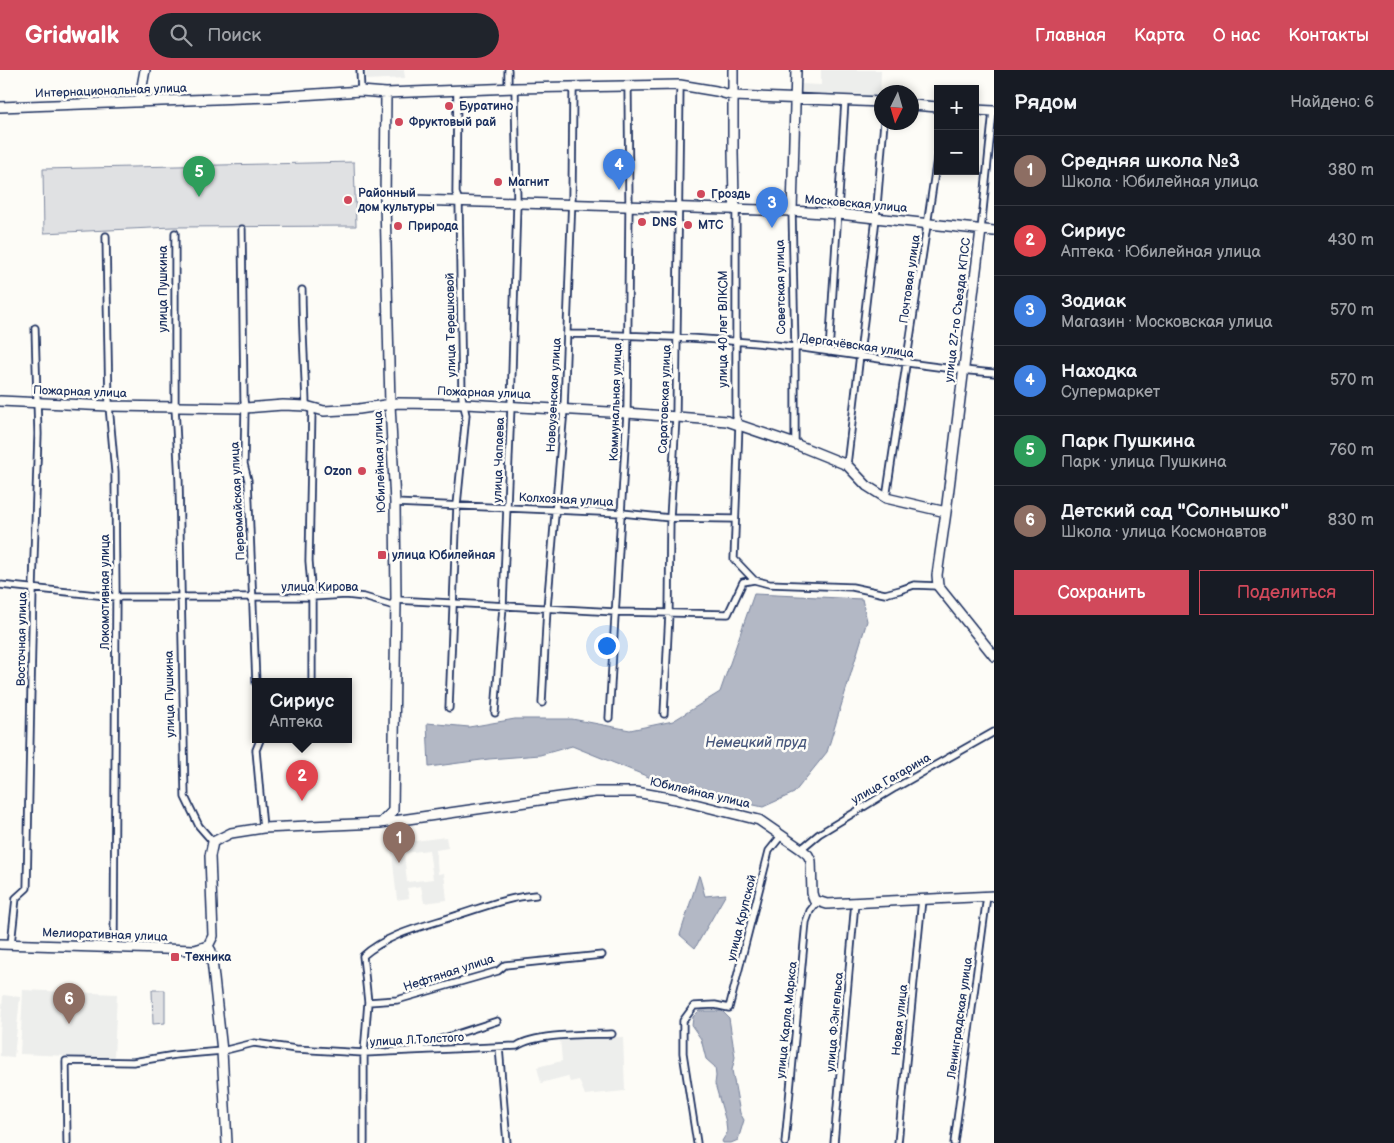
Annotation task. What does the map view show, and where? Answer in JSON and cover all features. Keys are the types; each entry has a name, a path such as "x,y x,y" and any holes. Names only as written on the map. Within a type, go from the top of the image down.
{"street":[{"path":"140,102 145,70"},
{"path":"360,70 361,92"},
{"name":"улица Чапаева","path":"495,713 503,606 517,203 512,88 508,70"},
{"name":"улица 40 лет ВЛКСМ","path":"733,70 732,153 736,210 736,416 739,424 734,558 754,580"},
{"name":"Советская улица","path":"795,444 792,211 796,70"},
{"name":"Интернациональная улица","path":"0,107 361,92 386,93 573,86 680,85 734,96 874,102"},
{"name":"Саратовская улица","path":"664,714 669,613 670,518 676,418 680,85"},
{"name":"Новоузенская улица","path":"542,703 547,608 564,410 573,86"},
{"name":"Коммунальная улица","path":"609,718 627,413 629,334 628,86"},
{"name":"улица Терешковой","path":"449,708 457,505 466,415 462,397 458,201 456,193 457,91"},
{"name":"Юбилейная улица","path":"380,824 393,811 396,600 395,503 390,404 385,203 386,93"},
{"path":"828,352 846,101"},
{"path":"919,105 934,107"},
{"path":"979,110 993,111"},
{"name":"улица 27-го Съезда КПСС","path":"938,586 937,575 981,230 993,111"},
{"path":"847,465 876,218 883,130"},
{"name":"Почтовая улица","path":"886,498 935,175"},
{"name":"Московская улица","path":"385,203 413,200 792,211 839,214 994,232"},
{"name":"Первомайская улица","path":"242,229 244,464 248,480 256,678"},
{"name":"улица Пушкина","path":"175,233 175,407 179,481 185,797 199,826 213,842"},
{"name":"Локомотивная улица","path":"106,236 109,406 115,472 114,948"},
{"path":"302,290 302,335 309,407 309,561 312,597 312,678"},
{"name":"Восточная улица","path":"11,944 16,898 27,888 38,434 34,328"},
{"name":"Дергачёвская улица","path":"567,334 629,334 735,340 963,371 994,373"},
{"name":"Пожарная улица","path":"0,401 37,404 245,408 283,405 309,407 324,411 359,409 390,404 465,404 627,413 726,421 795,444 847,465 867,486 886,498 946,512"},
{"name":"Колхозная улица","path":"395,503 507,506 670,518 735,519"},
{"path":"754,580 769,584 852,587 885,594 914,585 938,586 994,656"},
{"name":"улица Кирова","path":"0,585 116,597 312,597 346,595 364,596 391,605 396,600 615,612 728,614 743,582 754,580"},
{"name":"улица Гагарина","path":"802,849 818,834 994,732"},
{"path":"259,743 256,750 263,828"},
{"name":"Юбилейная улица","path":"213,842 230,833 263,828 380,824 595,792 636,792 675,799 759,820 802,849"},
{"name":"улица Крупской","path":"697,1143 683,1053 683,1021 694,1006 716,1005 729,1008 769,851 781,836"},
{"path":"213,842 210,856 213,936 208,946 211,951 222,1051 227,1143"},
{"path":"802,849 811,861 812,893 814,900 817,902 827,904 991,896"},
{"path":"364,1143 364,1053 368,1002 363,956 371,949 398,934 515,897 536,895"},
{"name":"Ленинградская улица","path":"954,1143 991,896"},
{"name":"Новая улица","path":"898,1143 922,899"},
{"name":"улица Карла Маркса","path":"784,1143 806,922 810,911 817,902"},
{"name":"улица Ф.Энгельса","path":"834,1143 855,902"},
{"name":"Мелиоративная улица","path":"0,944 195,950 208,946"},
{"name":"Нефтяная улица","path":"368,1002 397,1000 498,971 505,964 602,955"},
{"path":"404,1051 496,1020"},
{"name":"улица Л.Толстого","path":"67,1143 66,1061 133,1062 175,1055 222,1051 254,1043 296,1049 364,1053 517,1046 526,1040 612,1034"},
{"path":"499,1047 507,1143"}],"shaded area":[{"path":"366,70 404,70 405,78 366,80"},
{"path":"821,70 881,70 880,85 874,85 874,100 798,98 798,84 821,85"},
{"path":"354,162 356,226 173,227 44,233 43,169"},
{"path":"446,837 448,848 436,850 438,874 444,873 447,900 424,903 421,886 407,888 409,898 397,900 391,844","holes":["429,850 433,879 407,882 404,853"]},
{"path":"23,990 117,994 114,1058 20,1054"},
{"path":"152,990 165,990 165,1023 153,1024"},
{"path":"3,995 20,997 14,1057 0,1056"},
{"path":"623,1037 625,1091 585,1095 579,1080 570,1082 568,1076 541,1083 537,1067 562,1061 560,1039"}],"water":[{"name":"Немецкий пруд","path":"754,594 862,599 867,621 827,752 794,793 763,807 676,788 572,746 540,755 489,759 429,767 427,723 469,727 515,719 572,719 630,730 673,721 720,692"},
{"path":"699,875 705,896 726,894 695,948 680,935"},
{"path":"699,1011 722,1011 729,1018 735,1057 732,1070 740,1113 744,1120 738,1140 731,1143 723,1143 722,1141 727,1133 726,1122 715,1084 715,1067 706,1059 701,1039 692,1026 693,1017"}],"place":[{"name":"Буратино","path":"449,106"},
{"name":"Фруктовый рай","path":"399,122"},
{"name":"Магнит","path":"498,182"},
{"name":"Находка","path":"619,190"},
{"name":"Гроздь","path":"701,194"},
{"name":"Парк Пушкина","path":"199,197"},
{"name":"Районный дом культуры","path":"348,200"},
{"name":"DNS","path":"642,222"},
{"name":"МТС","path":"688,225"},
{"name":"Природа","path":"398,226"},
{"name":"Зодиак","path":"772,228"},
{"name":"Ozon","path":"362,471"},
{"name":"улица Юбилейная","path":"382,555"},
{"name":"Сириус","path":"302,801"},
{"name":"Средняя школа №3","path":"399,863"},
{"name":"Техника","path":"175,957"},
{"name":"Детский сад \"Солнышко\"","path":"69,1024"}]}
